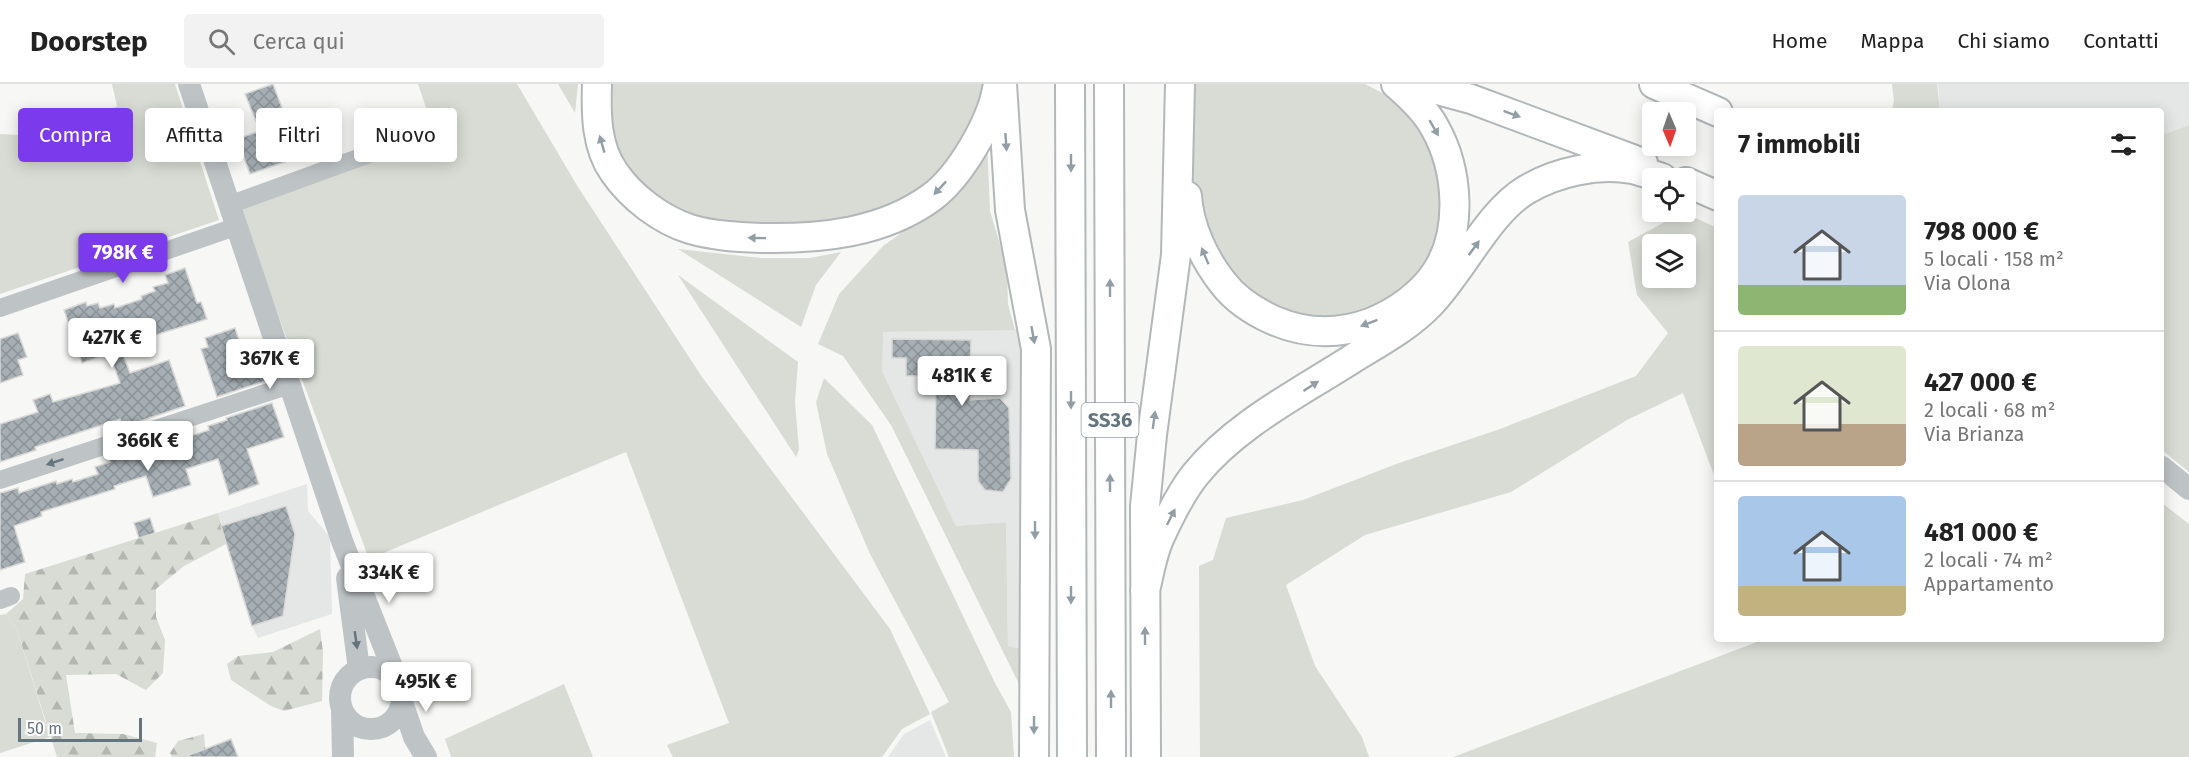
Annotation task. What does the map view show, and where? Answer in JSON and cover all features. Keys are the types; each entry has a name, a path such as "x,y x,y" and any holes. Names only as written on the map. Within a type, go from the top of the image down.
{"highway":[{"path":"597,84 596,117 603,147 613,172 634,196 657,213 689,229 732,237 798,238 849,232 895,219 933,196 964,163 984,126 1000,84"},
{"path":"1000,84 1011,210 1035,349 1034,757"},
{"name":"SS36","path":"1070,84 1072,757"},
{"name":"SS36","path":"1109,84 1112,757"},
{"path":"1146,757 1145,506 1150,447 1176,255 1180,84"},
{"path":"1180,116 1187,201 1195,231 1209,265 1231,294 1256,312 1287,326 1320,333 1354,328 1386,317 1413,298 1437,271 1452,235 1455,194 1449,160 1435,127 1417,102 1396,84"},
{"path":"1416,84 1503,110 1622,153 1656,168"},
{"path":"1654,84 1714,110"},
{"path":"1144,591 1158,541 1180,498 1195,475 1229,442 1258,419 1406,325 1430,305 1500,213 1525,190 1555,176 1593,168 1631,169 1642,172"}],"street":[{"path":"192,91 342,541 400,692 414,737 426,757"},
{"path":"0,308 232,216 355,162"},
{"path":"0,480 290,385"},
{"path":"2164,469 2189,489"},
{"path":"342,541 359,669"},
{"path":"369,666 380,668 391,674 400,692 394,719 352,741 343,757 340,698 342,687 350,675 359,669 369,666"},
{"path":"342,709 357,725 398,729 414,737"}],"shaded area":[{"path":"1938,84 2189,84 2189,125 2164,134 2164,108 1940,108"},
{"path":"1022,329 1021,649 1008,646 1006,522 956,526 882,371 882,332"},
{"path":"307,484 308,511 330,537 332,614 258,638 252,626 218,513"},
{"path":"930,720 946,757 888,757 904,734"}],"green space":[{"path":"112,84 175,84 183,108 145,108 145,162 200,162 219,220 0,294 0,134 18,135 18,162 133,162 133,108 114,108 117,106"},
{"path":"418,84 517,84 578,187 702,377 890,629 930,714 902,729 882,757 673,757 667,745 729,723 626,452 369,559 238,208 355,162 457,162 457,108 426,108"},
{"path":"558,84 578,84 575,113"},
{"path":"605,84 987,84 970,132 925,190 852,224 730,228 655,206 608,144"},
{"path":"1194,84 1365,84 1396,100 1411,112 1440,158 1443,228 1423,271 1382,309 1310,323 1241,293 1197,215 1193,178"},
{"path":"1892,84 1937,84 1940,108 1893,108"},
{"path":"2189,125 2189,472 2164,452 2164,134"},
{"path":"987,140 990,211 1007,268 1008,304 1015,330 883,332 882,371 956,526 1006,522 1008,646 1021,649 1022,690 891,425 843,356 818,344 839,294 883,246 925,216"},
{"path":"1696,218 1714,227 1714,475 1683,393 1627,420 1511,492 1365,535 1286,585 1315,666 1362,737 1369,757 1200,757 1199,566 1213,560 1226,518 1303,500 1399,463 1500,429 1636,376 1668,333 1637,295 1628,242 1642,234 1642,288 1696,288 1696,234 1643,234 1665,222 1696,222"},
{"path":"678,249 761,258 810,258 841,252 816,285 801,327"},
{"path":"678,275 798,362 795,402 799,450 796,457"},
{"path":"824,378 872,425 1011,712 1014,757 949,757 931,712 949,702 870,554 827,454 816,402"},
{"path":"2164,505 2189,524 2189,757 1453,757 1757,642 2164,642"},
{"path":"218,513 226,544 184,566 156,589 156,617 165,640 163,673 146,690 116,674 66,675 75,733 123,734 157,743 155,757 57,757 17,630 6,614 23,599 25,574"},
{"path":"6,614 17,630 50,737 0,753 0,615"},
{"path":"320,629 323,652 322,701 284,711 271,706 231,680 227,664 238,656 273,652"},
{"path":"564,684 593,757 451,757 445,739"},
{"path":"204,734 206,757 172,757 170,753 178,741"}],"building":[{"path":"273,84 282,108 256,108 256,121 245,94"},
{"path":"256,132 256,162 285,162 250,174 244,158 244,137"},
{"path":"185,268 197,303 201,302 207,319 120,346 130,373 169,360 185,406 123,427 120,419 35,447 36,450 0,462 0,424 38,412 33,400 50,394 53,402 120,383 109,353 82,363 64,310 86,302 87,306 98,303 100,308 114,304 115,308 142,299 141,296 155,291 153,287 168,283 165,275"},
{"path":"235,328 250,375 261,371 265,381 217,397 201,349 208,347 205,338"},
{"path":"18,333 27,357 18,360 23,375 0,383 0,339"},
{"path":"892,339 971,340 970,400 1000,398 1009,408 1011,479 1003,492 985,490 978,481 978,450 935,449 936,376 906,376 906,358 892,358"},
{"path":"272,403 284,437 247,449 259,484 229,495 218,459 186,469 191,485 153,497 146,476 114,486 115,489 41,512 42,516 14,526 25,562 0,570 0,493 18,488 19,493 56,481 57,484 72,479 73,482 98,474 95,467 110,462 109,458 174,437 175,441 209,430 208,426 227,420 226,418"},
{"path":"286,506 295,534 283,616 252,626 221,526"},
{"path":"150,518 155,533 139,538 134,523"},
{"path":"231,739 238,757 187,757 187,756"}]}
